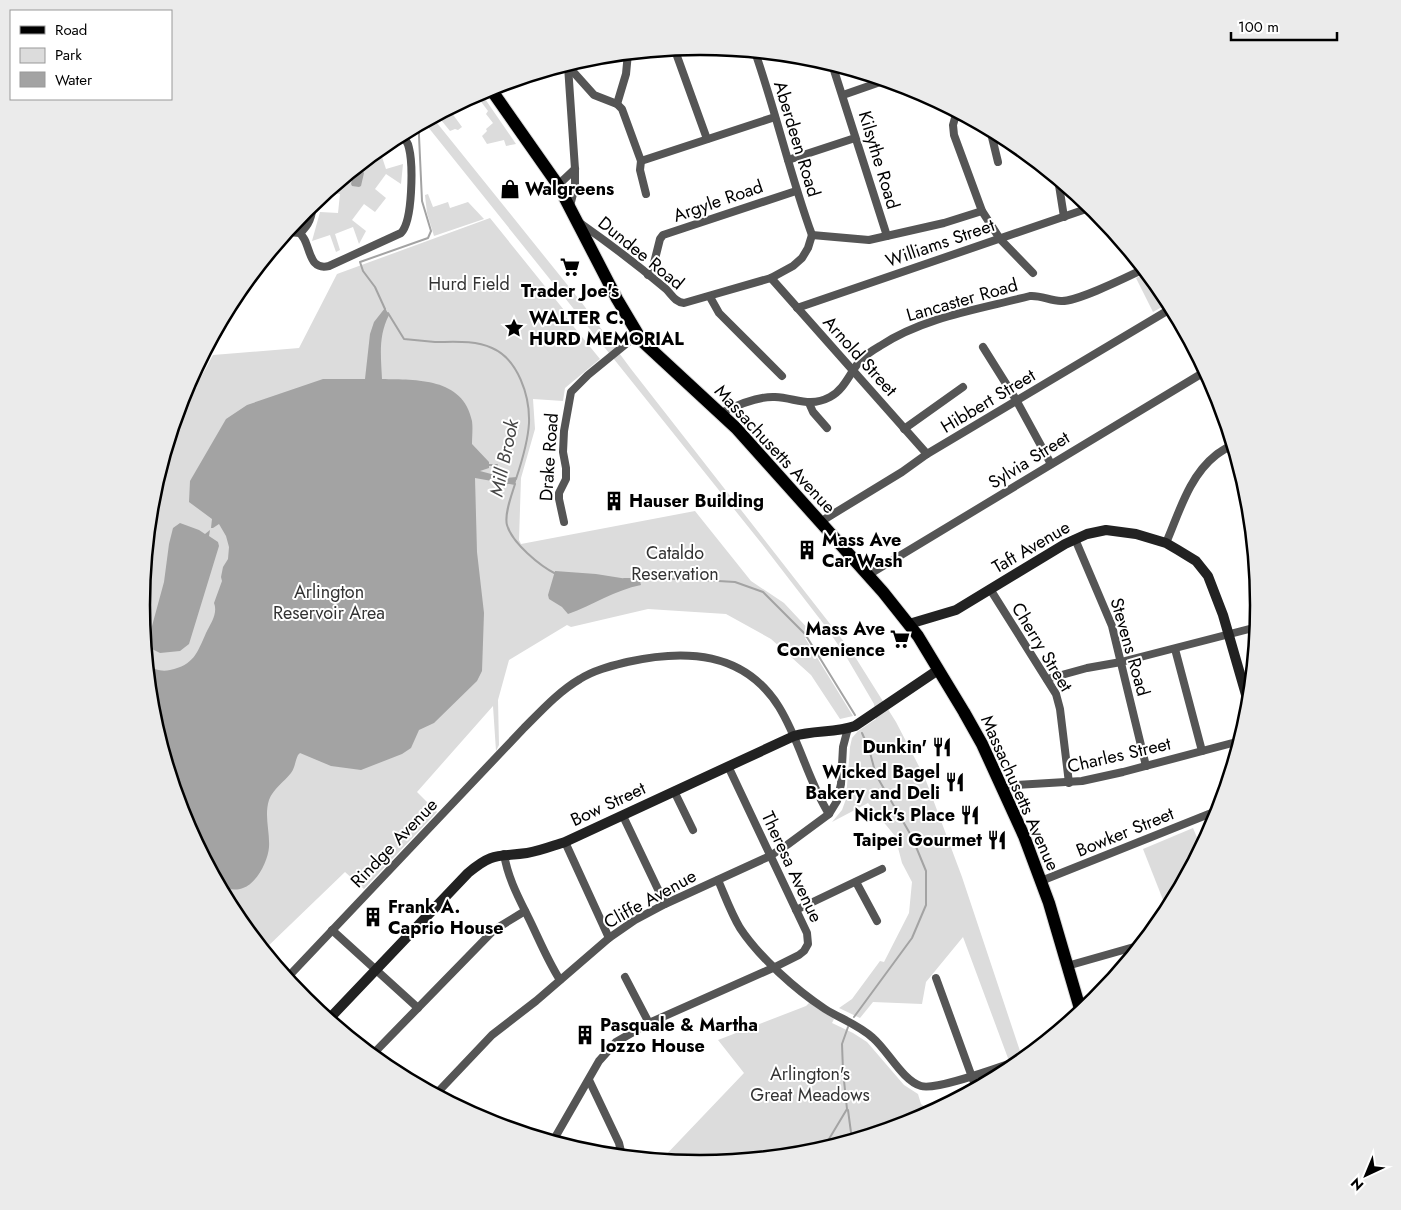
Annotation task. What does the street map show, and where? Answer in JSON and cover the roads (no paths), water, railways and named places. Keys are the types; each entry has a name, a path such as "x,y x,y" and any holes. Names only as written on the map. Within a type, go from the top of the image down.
{"main road":[{"name":"Massachusetts Avenue","path":"495,95 558,185 637,335 649,349 721,413 868,574 909,624 972,725 1004,790 1041,881 1079,1004"}],"street":[{"path":"677,56 706,139"},
{"name":"Aberdeen Road","path":"757,58 796,190 812,235"},
{"path":"617,104 626,74 627,60"},
{"path":"573,71 594,95 617,104 622,110 641,160 640,170 646,194"},
{"path":"568,72 575,169 575,186 570,207"},
{"name":"Kilsythe Road","path":"835,72 887,236"},
{"path":"843,95 876,84"},
{"path":"641,160 775,117"},
{"path":"955,118 954,136 982,211 1000,239 1033,273"},
{"path":"788,160 855,138"},
{"path":"993,139 998,162"},
{"path":"296,233 300,233 306,241 316,265 324,267 404,230 408,222 410,210 410,155 406,141"},
{"path":"558,185 575,169"},
{"path":"1059,188 1064,217"},
{"name":"Argyle Road","path":"648,275 654,267 662,236 796,190"},
{"name":"Williams Street","path":"797,308 1083,210"},
{"path":"812,235 869,240 944,223 982,211"},
{"path":"300,233 310,222 311,217"},
{"name":"Dundee Road","path":"578,222 608,242 681,303 770,278 793,266 802,258 808,248 812,235"},
{"name":"Lancaster Road","path":"721,413 736,405 769,397 810,403 817,402 835,394 860,362 879,346 902,333 937,319 1030,296 1042,296 1067,301 1139,272"},
{"name":"Arnold Street","path":"770,278 927,454"},
{"path":"710,296 719,313 782,376"},
{"name":"Hibbert Street","path":"820,522 902,472 927,454 1166,312"},
{"name":"Drake Road","path":"564,522 559,493 566,479 563,452 569,396 574,387 637,335"},
{"path":"983,347 1017,402 1051,464"},
{"name":"Sylvia Street","path":"868,574 1200,375"},
{"path":"904,428 963,387"},
{"path":"810,403 813,412 827,428"},
{"path":"1166,543 1198,474 1215,455 1227,448"},
{"name":"Taft Avenue","path":"909,624 956,610 1087,534 1106,530 1136,534 1166,543 1196,561 1208,576 1244,688"},
{"name":"Stevens Road","path":"1075,540 1112,626 1146,766"},
{"name":"Cherry Street","path":"990,589 1047,679 1058,700 1069,783"},
{"path":"1047,679 1087,668 1175,649 1249,629"},
{"path":"1175,649 1202,750"},
{"name":"Rindge Avenue","path":"292,973 523,729 561,692 582,678 617,665 642,659 679,654 712,657 738,668 762,686 779,707 794,736 818,798 829,814"},
{"name":"Bow Street","path":"333,1014 468,873 488,858 504,854 534,851 565,842 794,736 810,732 848,728 876,713 938,670"},
{"name":"Cliffe Avenue","path":"441,1089 492,1035 608,938 664,904 770,856 787,846 829,814 838,801 843,746 848,728"},
{"name":"Charles Street","path":"1004,790 1014,785 1082,782 1233,743"},
{"name":"Theresa Avenue","path":"728,766 807,933 808,944 804,951 775,967"},
{"path":"674,791 693,830"},
{"name":"Bowker Street","path":"1041,881 1209,814"},
{"path":"624,816 664,904"},
{"path":"565,842 608,938"},
{"path":"504,854 506,869 551,966 560,980"},
{"path":"796,910 882,869"},
{"path":"718,880 739,926 752,944 818,1005 858,1027 873,1038 914,1083 931,1088 998,1067"},
{"path":"856,882 877,921"},
{"path":"378,1049 494,930 525,911"},
{"path":"332,930 418,1008"},
{"path":"1067,966 1131,948"},
{"path":"557,1136 599,1061 609,1048 624,1036 775,967"},
{"path":"625,977 649,1023"},
{"path":"936,978 974,1082"},
{"path":"589,1080 620,1149"}],"water":[{"path":"363,171 361,186 352,186 352,180"},
{"path":"385,308 389,315 382,339 382,379 423,381 449,389 459,396 467,407 472,421 472,444 489,462 489,468 480,471 506,478 517,477 515,485 475,478 477,552 484,613 482,671 477,681 434,723 419,730 411,748 402,754 361,770 331,766 300,753 292,771 269,800 267,812 269,847 261,871 253,881 243,888 229,888 207,848 180,782 169,747 155,677 155,669 165,671 178,668 194,657 213,618 214,603 222,581 223,567 228,559 229,547 226,536 219,524 211,528 212,519 189,502 190,481 226,419 247,405 323,379 365,379 370,334 374,322"},
{"path":"180,523 205,534 210,530 209,536 218,542 219,546 189,644 180,651 160,653 153,649 151,631 164,582 173,528"},
{"path":"555,571 596,574 640,581 641,585 622,590 568,614 562,607 549,599 548,595"}],"waterway":[{"name":"Mill Brook","path":"385,309 375,287 363,271 360,262 428,238 431,231 422,201 419,133"},
{"name":"Mill Brook","path":"388,313 404,339 485,345 501,353 509,361 525,390 529,412 527,437 516,479"},
{"path":"489,465 497,465"},
{"name":"Mill Brook","path":"515,484 506,520 510,532 527,553 542,566 556,574"},
{"name":"Mill Brook","path":"624,579 685,579 735,582 763,592 805,634 855,715"},
{"path":"854,1017 912,938 926,905 926,871 912,837 876,775 869,749 862,733"},
{"name":"Mill Brook","path":"829,1139 847,1109 842,1044 848,1027"},
{"path":"848,1110 851,1134"}],"place":[{"name":"Walgreens","path":"510,189"},
{"name":"Trader Joe's","path":"570,267"},
{"name":"WALTER C. HURD MEMORIAL","path":"514,328"},
{"name":"Hauser Building","path":"614,501"},
{"name":"Mass Ave Car Wash","path":"807,550"},
{"name":"Mass Ave Convenience","path":"900,639"},
{"name":"Dunkin'","path":"942,747"},
{"name":"Wicked Bagel Bakery and Deli","path":"955,782"},
{"name":"Nick's Place","path":"970,815"},
{"name":"Taipei Gourmet","path":"997,840"},
{"name":"Frank A. Caprio House","path":"373,917"},
{"name":"Pasquale & Martha Iozzo House","path":"585,1035"}],"park label":[{"name":"Hurd Field","path":"469,284"},
{"name":"Cataldo Reservation","path":"675,563"},
{"name":"Arlington Reservoir Area","path":"329,602"},
{"name":"Arlington's Great Meadows","path":"810,1084"}]}
